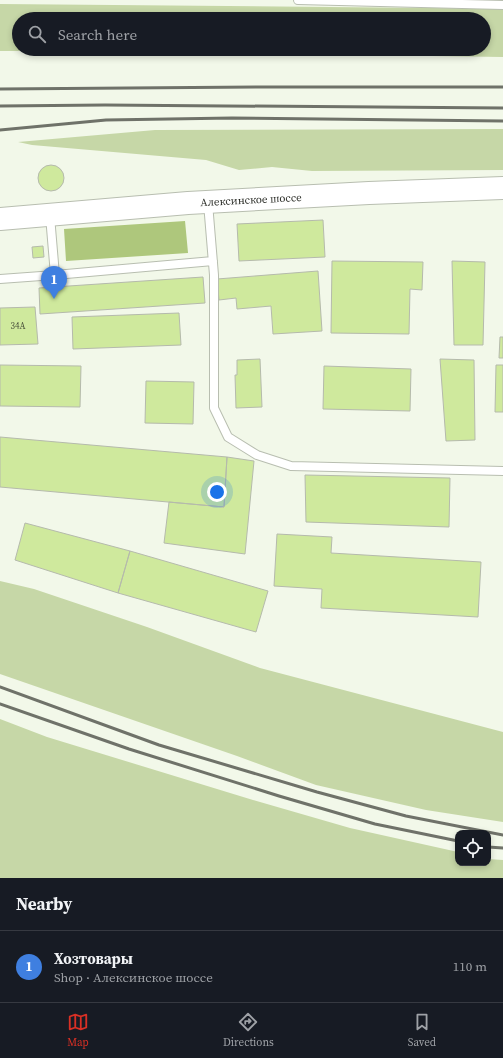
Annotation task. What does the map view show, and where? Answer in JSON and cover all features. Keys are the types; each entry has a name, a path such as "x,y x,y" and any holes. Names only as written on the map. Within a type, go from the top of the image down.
{"main road":[{"name":"Алексинское шоссе","path":"0,219 208,202 369,193 503,188"}],"lane":[{"path":"298,0 503,5"},
{"path":"208,202 213,261 214,408 228,437 257,455 292,466 503,471"},
{"path":"50,215 55,275"},
{"path":"0,279 213,261"}],"green space":[{"path":"0,4 503,9 503,57 434,56 491,56 491,12 12,12 12,51 0,51"},
{"path":"503,129 503,170 312,171 272,167 239,170 206,160 32,145 18,142 155,130"},
{"path":"185,221 188,253 66,261 64,229"},
{"path":"0,581 34,589 147,627 260,668 503,732 503,822 426,810 316,785 0,674"},
{"path":"0,719 47,737 253,800 350,828 455,851 455,866 491,866 491,859 503,860 503,878 0,878"}],"building":[{"path":"51,165 60,169 64,178 60,187 51,191 42,187 38,178 42,169"},
{"path":"323,220 325,257 239,261 237,224"},
{"path":"43,246 44,257 33,258 32,247"},
{"path":"332,261 423,262 422,290 410,289 409,334 331,333"},
{"path":"452,261 485,262 483,345 454,345"},
{"path":"318,271 322,331 273,334 271,306 237,309 236,298 219,300 217,279"},
{"path":"203,277 205,303 40,314 39,288"},
{"path":"35,307 38,344 0,345 0,308"},
{"path":"179,313 181,345 73,349 72,317"},
{"path":"500,337 503,337 503,358 499,358"},
{"path":"260,359 262,407 236,408 235,375 237,375 237,360"},
{"path":"440,359 474,360 475,440 446,441"},
{"path":"0,365 81,366 80,407 0,406"},
{"path":"496,365 503,365 503,412 495,412"},
{"path":"324,366 411,369 410,411 323,409"},
{"path":"146,381 194,382 193,424 145,423"},
{"path":"0,437 227,457 224,507 0,487"},
{"path":"227,457 254,461 245,554 164,543 169,502 224,507"},
{"path":"305,475 450,478 449,527 306,522"},
{"path":"25,523 130,551 118,593 15,560"},
{"path":"277,534 332,537 331,553 481,562 478,617 321,608 322,589 274,586"},
{"path":"130,551 268,591 256,632 118,593"}],"railway":[{"path":"0,89 503,87"},
{"path":"0,106 105,105 503,108"},
{"path":"0,130 106,120 232,118 503,121"},
{"path":"0,687 159,745 317,792 406,816 503,835"},
{"path":"0,704 129,749 279,796 375,824 455,840"},
{"path":"491,847 503,848"}],"place":[{"name":"Хозтовары","path":"54,299"}]}
